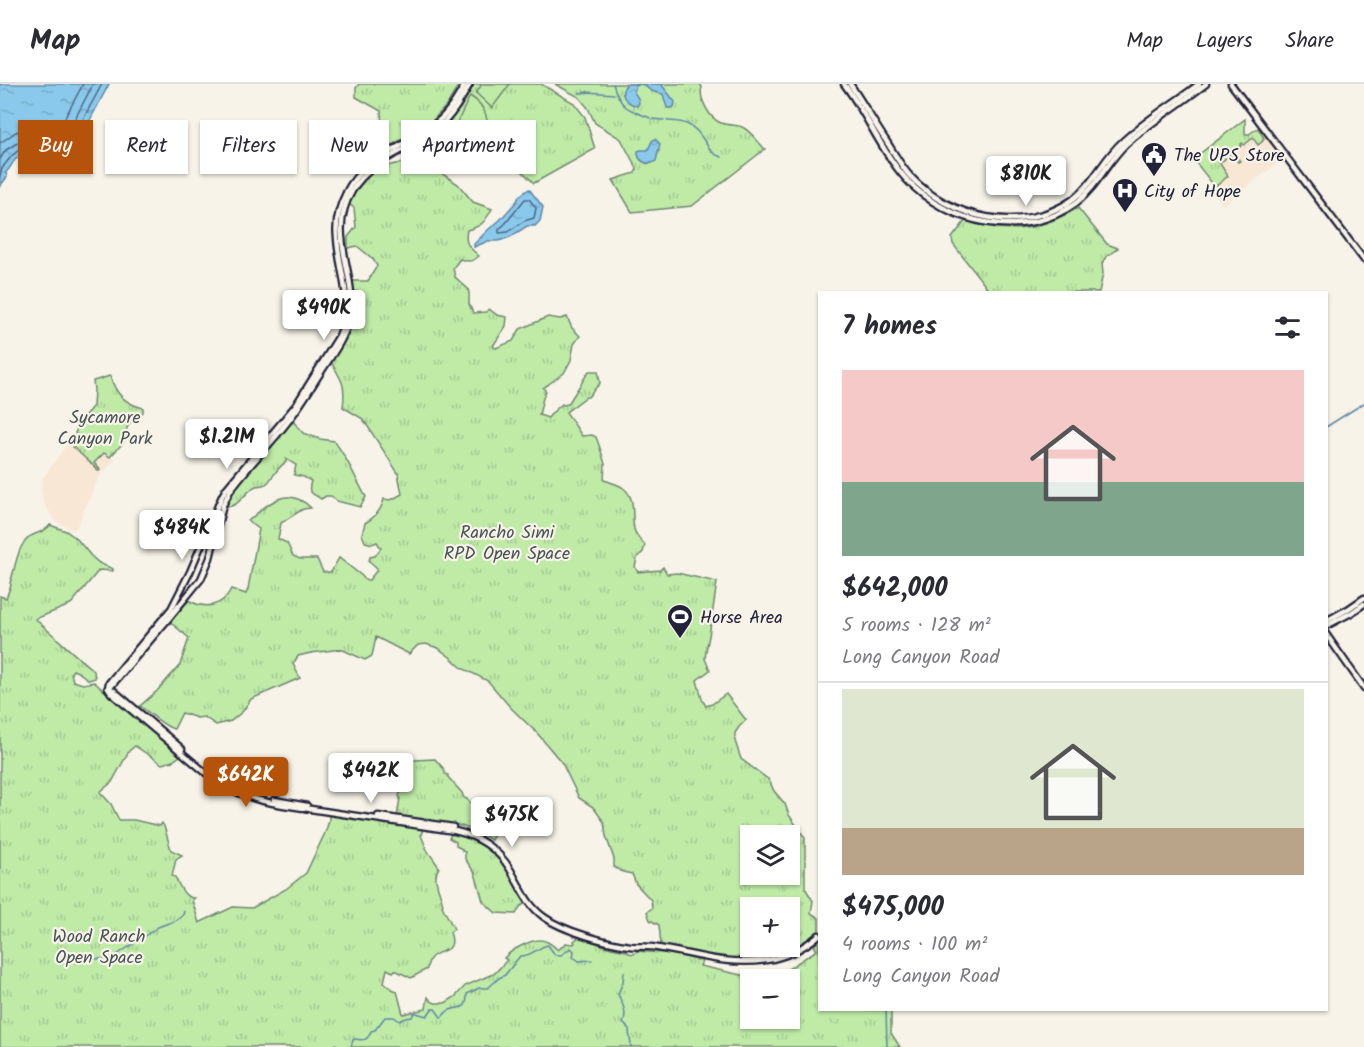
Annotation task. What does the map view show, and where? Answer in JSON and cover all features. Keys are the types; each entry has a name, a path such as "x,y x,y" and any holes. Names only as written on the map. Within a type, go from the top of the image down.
{"main road":[{"path":"465,84 449,110 437,123 368,165 347,191 340,208 337,225 347,307 339,336 296,405 226,489 190,572 171,609 109,683 108,688 111,693 212,778 243,796 284,805 455,831 480,840 494,849 506,863 532,906 543,916 571,930 613,943 658,948 730,961 760,961 780,957 800,948 818,936"},
{"path":"108,688 135,660 201,579 210,558 223,505 230,491 293,416 343,338 349,320 351,301 341,226 346,203 355,185 375,165 440,127 453,112 470,84"},
{"path":"844,84 900,172 913,186 932,201 951,211 974,219 1000,224 1020,224 1042,220 1076,203 1125,146 1206,84"},
{"path":"850,84 897,158 920,186 958,209 1009,220 1050,213 1072,200 1086,188 1122,142 1199,84"},
{"path":"1231,84 1364,260"},
{"path":"1166,114 1166,110 1185,94"},
{"path":"1328,623 1364,598"},
{"path":"1328,623 1352,613 1364,604"},
{"path":"1328,637 1364,688"}],"shaded area":[{"path":"1245,119 1245,134 1259,127 1283,159 1223,205 1212,190 1215,187 1193,159"},
{"path":"75,433 115,460 99,477 75,531 55,521 43,502 41,489 42,479"}],"green space":[{"path":"359,84 459,84 447,105 433,120 401,120 401,140 389,147 389,120 381,120 381,111 356,97 356,88"},
{"path":"474,84 541,84 574,103 585,117 595,149 534,183 525,174 536,174 536,120 451,120"},
{"path":"482,84 510,84 492,108 476,93"},
{"path":"555,84 700,84 703,102 717,121 744,128 765,149 692,206 632,212 613,180 635,173 637,169 621,139 595,123 588,108 579,97"},
{"path":"470,96 480,104 487,120 458,120"},
{"path":"1245,119 1245,134 1258,128 1264,138 1263,141 1258,145 1253,138 1244,145 1242,143 1233,152 1240,161 1238,162 1231,154 1221,162 1219,158 1217,159 1228,176 1215,187 1193,159"},
{"name":"Rancho Simi RPD Open Space","path":"401,163 401,174 443,174 458,184 473,202 492,209 482,223 467,230 468,245 479,256 470,261 460,259 453,268 455,277 468,289 469,304 473,313 486,312 489,309 497,315 507,317 506,326 493,346 496,348 513,341 520,329 548,317 560,319 567,317 572,328 580,336 574,344 571,360 564,373 543,388 546,391 539,415 548,418 562,404 568,404 589,371 598,371 600,383 588,397 566,412 582,436 596,437 605,464 604,480 622,487 630,496 634,529 645,545 643,552 637,558 635,567 638,572 660,570 663,567 667,574 677,573 717,582 705,659 710,670 697,680 702,699 706,706 726,694 746,720 735,733 741,759 769,780 796,825 740,825 740,885 800,885 800,831 805,838 805,888 813,901 811,913 818,917 818,932 806,941 800,944 800,897 740,897 740,957 764,957 718,958 661,945 659,925 650,920 647,912 652,908 651,900 636,884 632,874 614,867 604,822 593,807 579,798 562,763 488,681 462,668 438,648 426,644 418,645 409,654 376,637 372,656 365,660 341,649 298,656 293,664 300,678 251,699 243,711 231,721 216,725 204,717 197,718 182,713 174,729 170,728 140,706 180,665 189,638 170,622 188,601 208,606 219,603 231,589 246,594 259,529 248,521 270,503 286,497 302,501 311,508 303,509 281,523 278,539 287,543 293,556 300,559 317,559 323,572 331,572 339,558 365,580 369,580 377,570 369,561 370,557 375,556 381,548 377,542 372,544 365,542 362,534 365,523 377,513 384,499 391,500 402,494 398,473 363,419 343,407 342,383 331,362 343,342 353,314 352,281 368,281 377,266 373,259 357,246 348,248 348,237 356,227 354,208 349,204 360,185 370,174 389,174 389,165"},
{"path":"1078,208 1107,244 1118,248 1102,263 1103,274 1099,291 989,291 953,244 952,238 965,221 1010,229 1036,226"},
{"name":"Sycamore Canyon Park","path":"110,376 122,397 143,408 143,412 131,421 123,443 110,457 104,453 94,463 100,469 99,471 73,447 81,438 75,433 81,420 93,406 93,381"},
{"path":"292,420 303,433 334,441 366,497 360,507 337,501 331,496 321,499 312,494 309,488 311,481 294,475 296,465 286,459 286,462 266,484 252,488 234,505 225,506 232,491"},
{"name":"Wood Ranch Open Space","path":"50,525 66,531 77,539 99,563 113,569 113,571 99,570 72,603 35,619 94,671 95,678 89,680 73,670 71,673 73,681 83,684 94,682 180,756 162,764 135,746 129,751 112,782 100,792 111,804 119,820 134,820 160,826 162,823 171,850 182,855 176,859 172,876 175,877 185,894 195,898 192,900 199,923 233,907 252,908 286,889 306,873 325,833 329,814 423,829 421,835 427,850 439,867 436,881 442,906 454,929 450,932 452,944 450,947 434,955 427,969 411,978 395,970 393,972 387,969 384,982 397,991 403,1014 426,1009 428,997 435,1003 445,1003 455,997 465,986 495,973 507,960 504,958 526,944 543,940 558,950 566,943 575,943 574,941 579,937 634,954 637,951 673,954 702,961 700,966 740,975 740,1029 800,1029 800,969 788,969 817,950 814,946 818,941 818,1011 891,1011 891,1033 900,1047 0,1047 0,596 6,598 22,546 32,535 43,531"},
{"path":"400,759 435,759 464,798 487,820 491,820 499,827 491,840 480,833 457,825 397,817 399,796 404,781 399,768"},
{"path":"452,833 480,844 505,867 526,903 516,914 496,913 483,901 475,873 465,859 465,852 449,838"}],"water":[{"path":"0,84 109,84 90,120 18,120 18,158 6,172 7,177 0,186"},
{"path":"627,84 640,84 634,91 639,103 637,106 624,98 623,91"},
{"path":"640,84 661,84 675,102 674,107 667,108 663,94 651,91"},
{"path":"655,139 660,144 656,161 644,162 639,158 638,151 648,150"},
{"path":"529,189 543,207 540,221 535,226 527,226 510,237 499,241 488,241 474,247 474,244 500,220 519,196"}],"waterway":[{"path":"613,84 619,99 626,107 650,118"},
{"path":"579,93 614,94"},
{"path":"652,119 664,120"},
{"path":"667,121 690,126 697,131 715,154 722,157"},
{"path":"1328,426 1364,403"},
{"path":"96,959 111,959 158,927 177,920 184,911"},
{"path":"351,1047 353,1040 367,1038 385,1017 394,1017 400,1021 412,1017 414,1013 427,1016 432,1009 435,1009 442,1017 449,1010 465,1006 467,994 479,988 488,988 505,975 520,956 528,955 544,946 548,945 555,955 561,955 571,948 574,951 573,957 579,961 592,960"},
{"path":"624,972 618,994 625,1012 623,1023 629,1029 631,1047"},
{"path":"886,1011 887,1047"},
{"path":"334,1047 335,1044 340,1047"}],"place":[{"name":"The UPS Store","path":"1154,178"},
{"name":"City of Hope","path":"1125,214"},
{"name":"Horse Area","path":"680,640"}]}
